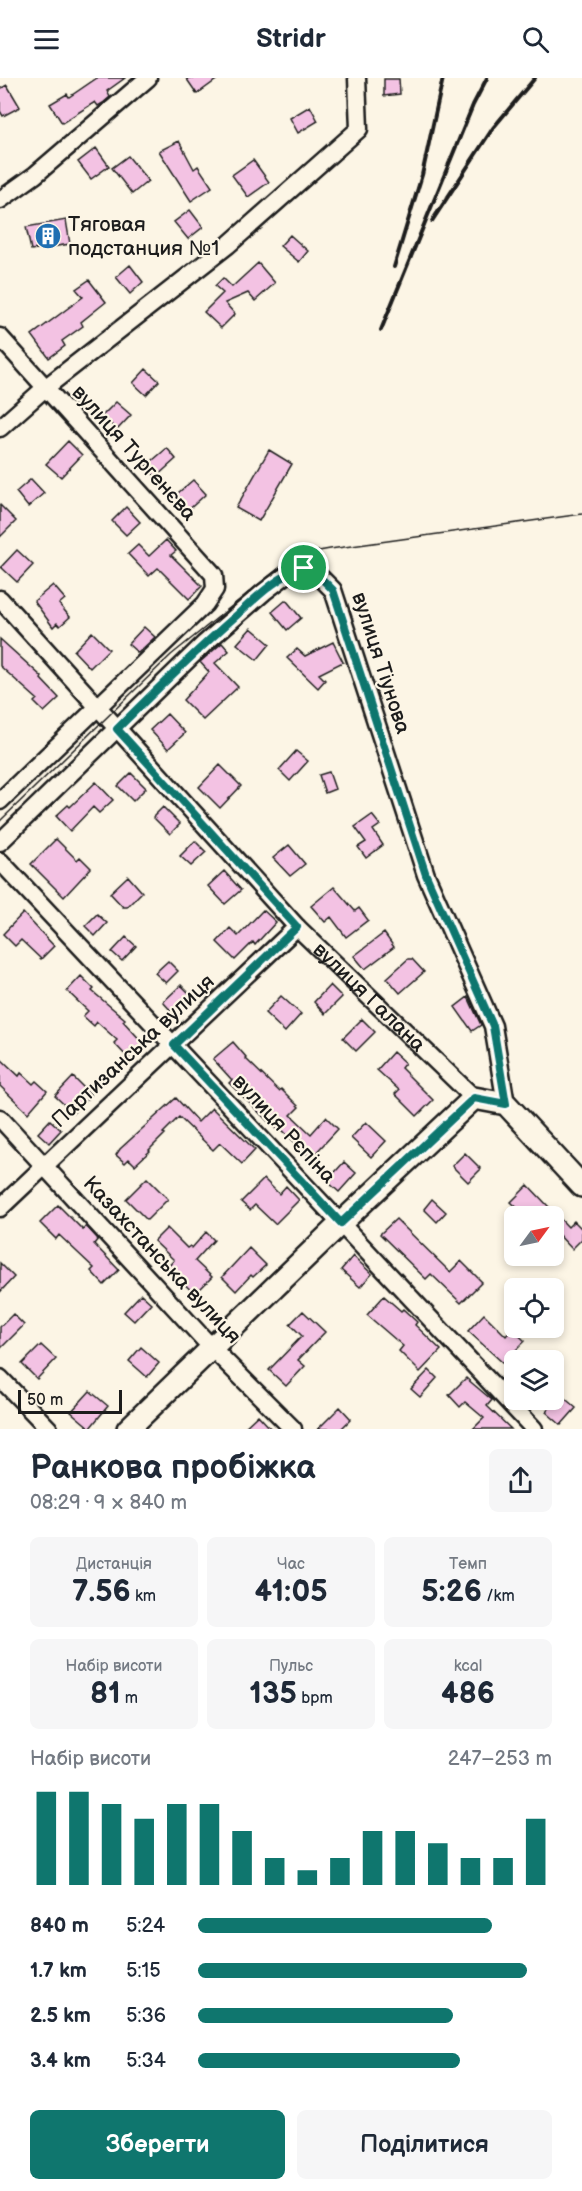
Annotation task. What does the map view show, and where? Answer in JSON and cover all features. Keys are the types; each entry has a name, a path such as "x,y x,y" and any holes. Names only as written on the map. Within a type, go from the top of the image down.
{"street":[{"path":"0,200 35,175 148,78"},
{"path":"0,428 45,388 228,245 359,129 357,78"},
{"name":"вулиця Тургенєва","path":"0,337 214,575 215,589 206,604 97,706"},
{"name":"вулиця Тіунова","path":"0,842 204,644 264,592 289,573 304,568 322,579 333,590 426,875 493,1026 506,1104"},
{"name":"вулиця Галана","path":"0,599 297,927 474,1098"},
{"path":"0,801 97,706"},
{"name":"вулиця Рєпіна","path":"0,861 534,1429"},
{"name":"Партизанська вулиця","path":"0,1208 297,927"},
{"path":"128,1429 474,1098 506,1104 582,1186"},
{"name":"Казахстанська вулиця","path":"0,1118 212,1348 293,1429"},
{"path":"0,1378 49,1429"}],"building":[{"path":"97,78 125,78 107,91 110,97 103,103 98,106 95,102 62,123 50,104 67,94 69,97"},
{"path":"186,78 219,78 197,94"},
{"path":"384,79 399,79 400,94 384,96"},
{"path":"7,85 20,107 3,116 0,111 0,89"},
{"path":"310,106 318,121 298,133 290,118"},
{"path":"179,141 194,169 198,166 212,187 191,201 159,151"},
{"path":"96,148 109,166 91,179 78,162"},
{"path":"128,156 148,181 132,194 112,168"},
{"path":"253,160 269,182 248,197 232,175"},
{"path":"190,210 203,227 188,239 174,222"},
{"name":"Тяговая подстанция №1","path":"66,220 70,244 31,250 26,227"},
{"path":"290,235 308,251 299,262 280,246"},
{"path":"258,263 275,283 255,301 248,293 225,303 235,314 221,328 204,312 223,293 215,286 223,278 232,287"},
{"path":"130,265 143,282 130,294 116,277"},
{"path":"89,280 106,302 81,322 83,326 62,341 65,346 49,358 32,335 83,297 76,289"},
{"path":"146,369 159,381 146,395 133,383"},
{"path":"116,402 131,415 117,430 102,416"},
{"path":"68,441 82,455 61,477 46,464"},
{"path":"167,448 176,459 156,477 146,466"},
{"path":"269,450 292,464 259,521 236,508"},
{"path":"31,479 44,493 28,507 16,492"},
{"path":"193,480 206,494 184,514 171,499"},
{"path":"0,505 16,521 0,537"},
{"path":"126,507 140,522 126,535 112,521"},
{"path":"166,540 176,551 171,555 202,586 189,599 158,568 149,576 128,554 138,545 149,556"},
{"path":"17,550 33,565 17,582 1,567"},
{"path":"53,585 65,599 59,604 70,617 60,626 57,623 53,627 34,601"},
{"path":"286,600 301,618 287,630 272,612"},
{"path":"144,627 155,637 138,653 128,644"},
{"path":"251,628 270,644 257,660 237,644"},
{"path":"92,632 109,649 90,668 74,651"},
{"path":"0,639 42,677 41,679 59,698 44,712 34,702 37,699 0,666"},
{"path":"333,642 343,662 319,674 325,680 318,688 287,658 297,649 305,656"},
{"path":"222,643 229,651 215,663 238,687 203,720 183,700 209,672 200,662"},
{"path":"167,714 185,733 168,749 150,730"},
{"path":"296,751 308,761 290,781 279,770"},
{"path":"220,765 241,786 220,808 199,787"},
{"path":"329,772 335,789 325,793 319,775"},
{"path":"131,773 146,788 133,801 118,786"},
{"path":"96,782 113,800 99,813 93,807 70,831 56,816 68,805 70,807"},
{"path":"163,807 180,824 170,834 153,817"},
{"path":"372,815 380,825 373,830 383,845 366,858 358,847 366,842 355,827"},
{"path":"56,839 77,860 80,857 91,868 64,897 31,864"},
{"path":"195,841 206,852 191,866 180,856"},
{"path":"289,845 305,864 290,876 273,858"},
{"path":"224,871 241,890 225,904 208,886"},
{"path":"128,876 142,892 127,907 123,907 110,893"},
{"path":"334,887 355,911 359,908 368,920 346,937 331,917 325,922 311,906"},
{"path":"263,910 276,922 255,945 253,942 235,960 217,942 230,928 238,936"},
{"path":"23,913 54,946 41,959 21,940 15,946 3,934"},
{"path":"97,914 107,923 95,936 85,926"},
{"path":"384,933 394,947 365,969 354,956"},
{"path":"126,937 136,946 122,961 112,952"},
{"path":"408,959 412,959 424,972 400,993 387,978"},
{"path":"168,961 178,971 166,983 155,973"},
{"path":"81,976 94,989 92,991 125,1019 123,1021 144,1044 128,1058 114,1043 117,1040 97,1022 94,1026 83,1016 88,1011 67,991"},
{"path":"181,985 191,995 173,1013 163,1002"},
{"path":"330,985 342,997 325,1014 314,1002"},
{"path":"281,996 301,1014 285,1032 265,1013"},
{"path":"468,997 481,1025 472,1031 455,1007"},
{"path":"362,1019 375,1032 356,1051 343,1038"},
{"path":"233,1042 245,1058 299,1107 291,1115 311,1134 326,1117 338,1129 311,1158 279,1127 277,1130 229,1083 232,1080 213,1059"},
{"path":"393,1052 405,1063 401,1068 433,1100 417,1116 395,1094 399,1090 377,1070"},
{"path":"0,1058 19,1076 21,1073 33,1084 36,1081 47,1091 28,1113 0,1086"},
{"path":"73,1077 91,1095 73,1113 55,1096"},
{"path":"176,1098 198,1122 212,1108 255,1150 242,1164 220,1143 213,1150 179,1117 135,1165 129,1159 125,1163 116,1155"},
{"path":"50,1120 61,1130 49,1143 38,1133"},
{"path":"366,1122 386,1141 371,1157 351,1138"},
{"path":"465,1153 481,1169 468,1182 452,1166"},
{"path":"344,1162 356,1173 339,1192 327,1181"},
{"path":"147,1178 168,1199 147,1220 126,1199"},
{"path":"264,1179 279,1194 286,1186 299,1200 275,1224 255,1205 250,1210 241,1202"},
{"path":"528,1185 548,1206 515,1206 511,1202"},
{"path":"432,1199 446,1212 437,1222 424,1209"},
{"path":"58,1205 83,1230 86,1226 98,1239 94,1244 119,1270 104,1285 91,1271 94,1268 59,1235 56,1239 40,1223"},
{"path":"396,1219 450,1272 461,1261 482,1282 461,1303 431,1274 426,1279 380,1234"},
{"path":"574,1221 582,1229 582,1239 572,1249 564,1241 564,1223 568,1227"},
{"path":"167,1228 187,1248 190,1246 192,1248 206,1232 214,1240 195,1261 212,1277 195,1294 167,1268 174,1260 154,1241"},
{"path":"249,1248 266,1265 253,1277 251,1275 236,1291 222,1277"},
{"path":"353,1256 372,1274 360,1287 341,1270"},
{"path":"0,1263 14,1277 0,1292"},
{"path":"141,1294 151,1303 134,1321 124,1312"},
{"path":"384,1296 417,1322 415,1325 441,1350 420,1372 399,1351 403,1346 367,1315"},
{"path":"303,1311 325,1332 298,1360 305,1366 286,1386 269,1370 302,1336 290,1324"},
{"path":"13,1314 24,1325 0,1349 0,1327"},
{"path":"484,1314 504,1334 504,1338 522,1338 525,1341 516,1350 504,1350 503,1363 468,1331"},
{"path":"41,1345 56,1359 37,1379 22,1364"},
{"path":"141,1347 159,1363 147,1377 129,1361"},
{"path":"429,1370 437,1378 420,1397 411,1389"},
{"path":"466,1378 492,1400 487,1406 511,1429 473,1429 484,1418 465,1402 460,1407 449,1395"},
{"path":"90,1391 108,1406 90,1428 71,1412"},
{"path":"564,1398 576,1408 561,1425 546,1412 564,1410"},
{"path":"340,1407 351,1419 341,1429 318,1429"},
{"path":"258,1415 271,1429 243,1429"}],"tram line":[{"path":"0,821 171,655 284,564 308,553 330,549 582,514"}],"railway":[{"path":"394,267 422,175 443,78"},
{"path":"381,330 473,105 487,78"},
{"path":"432,221 493,128 535,78"}],"place":[{"name":"Тяговая подстанция №1","path":"48,236"}],"route":[{"path":"304,568 322,579 333,590 426,875 493,1026 506,1104 474,1098 341,1223 174,1045 297,927 117,729 204,644 264,592 289,573 304,568"}]}
